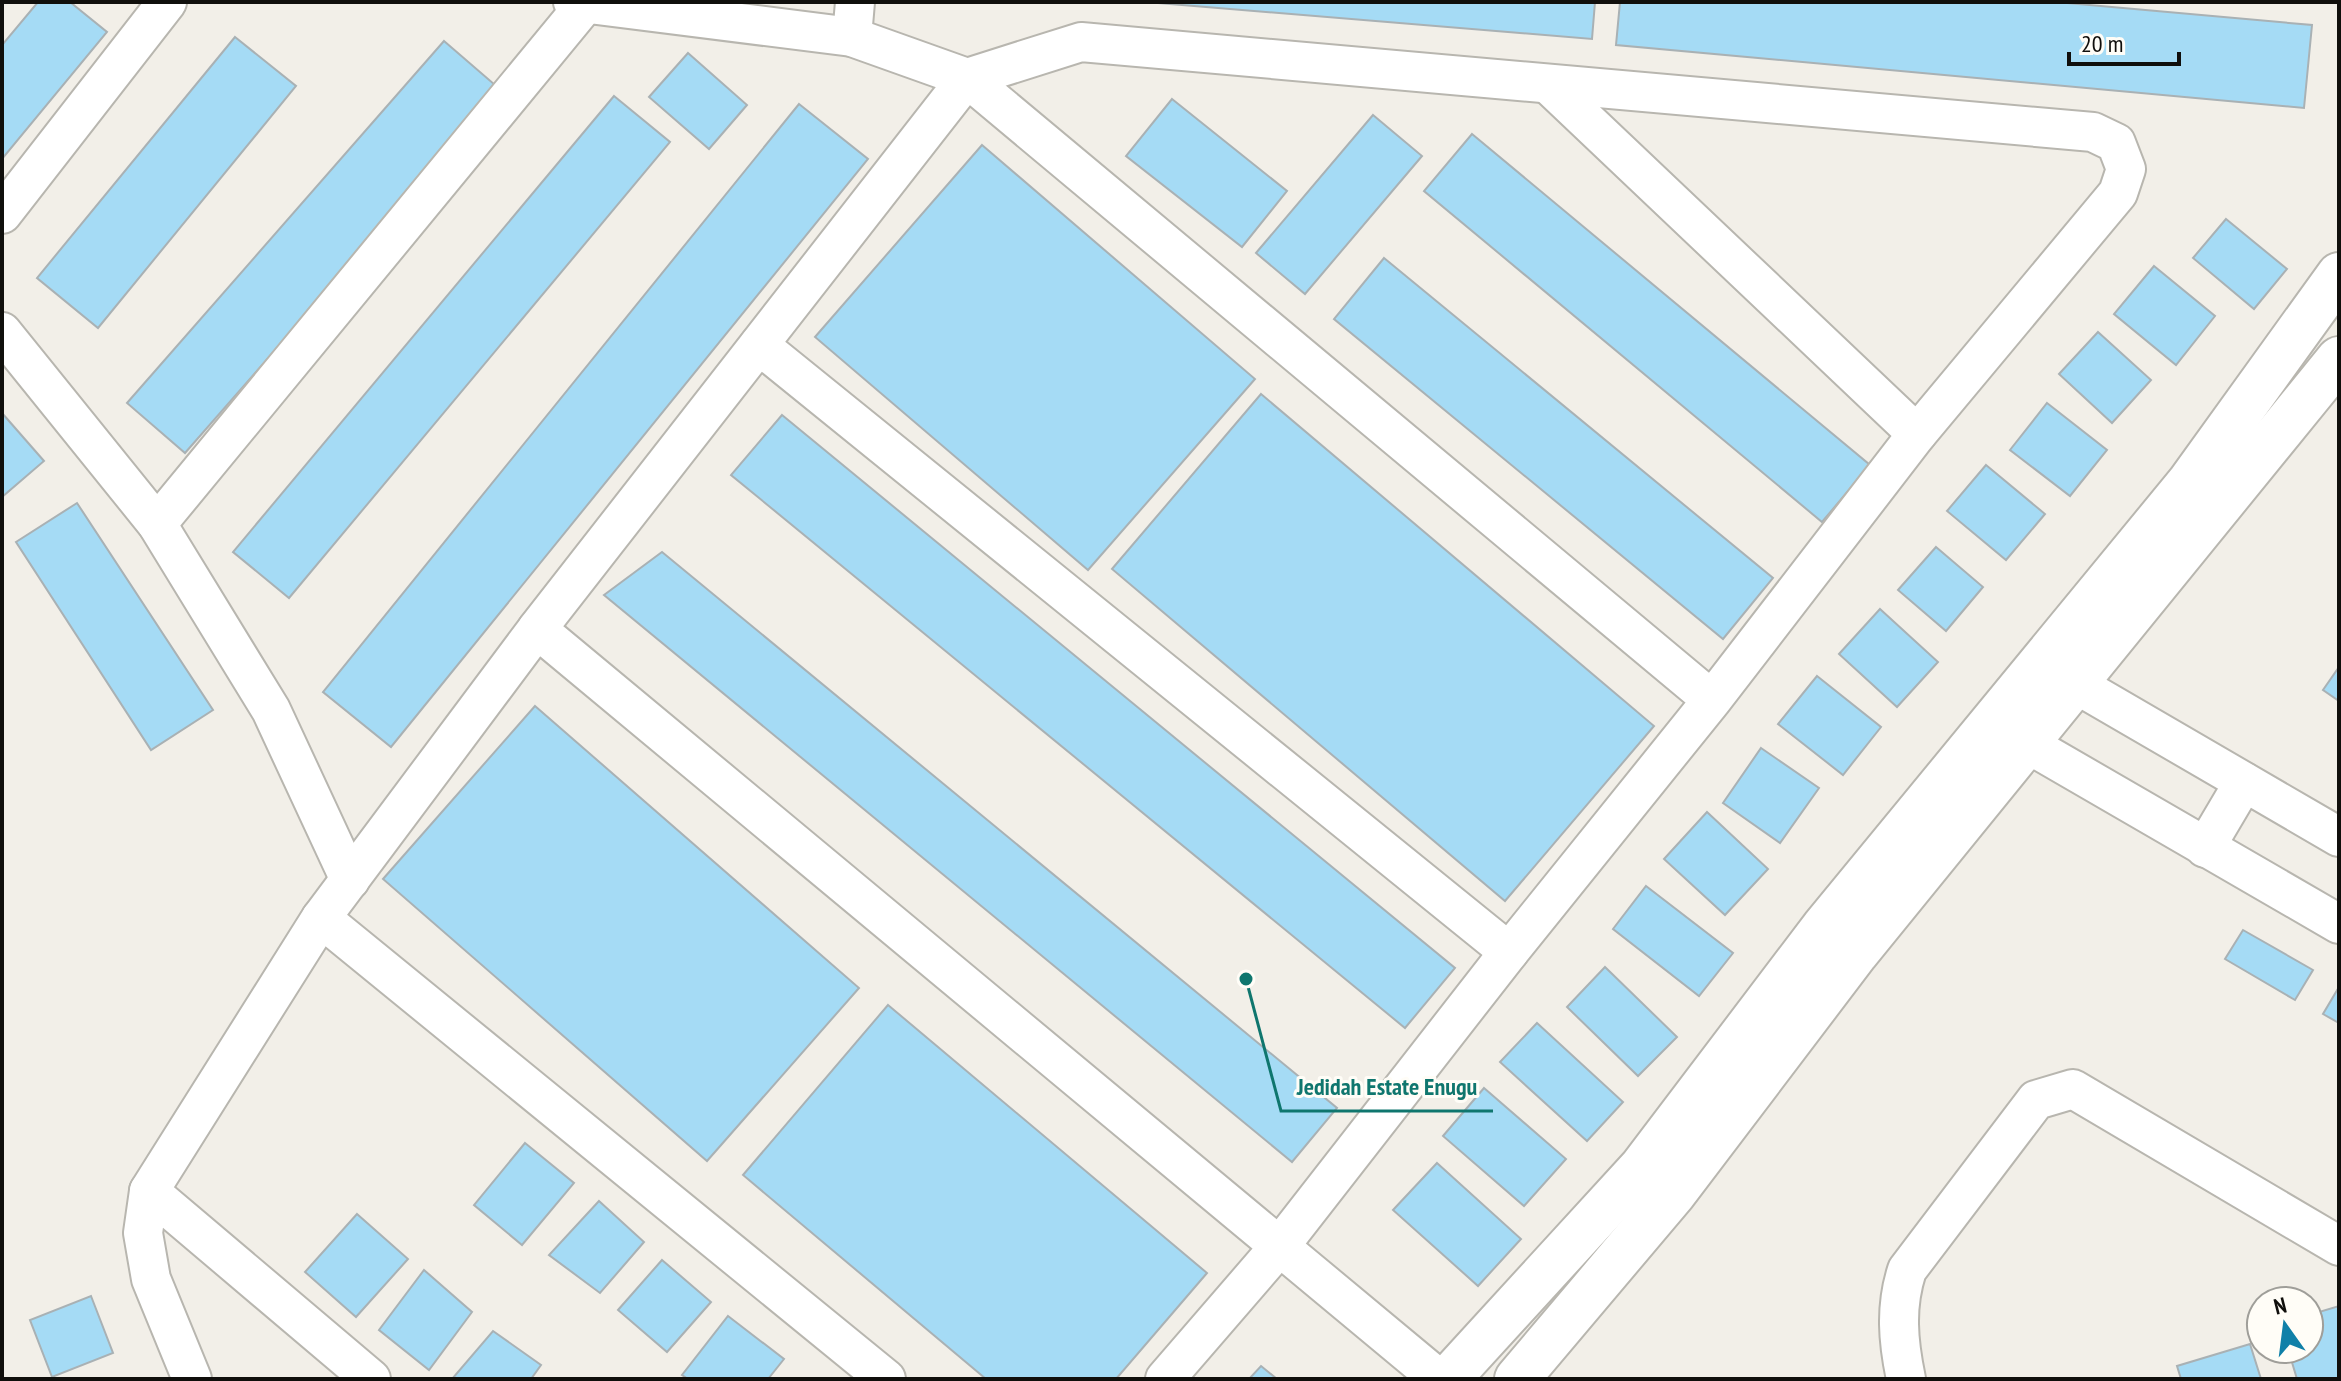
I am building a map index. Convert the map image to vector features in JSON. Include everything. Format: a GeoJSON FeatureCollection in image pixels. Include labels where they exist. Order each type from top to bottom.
{"type":"FeatureCollection","features":[{"type":"Feature","properties":{"kind":"street"},"geometry":{"type":"LineString","coordinates":[[2,214],[167,2]]}},
{"type":"Feature","properties":{"kind":"street"},"geometry":{"type":"LineString","coordinates":[[157,524],[582,3],[854,20],[967,78],[1712,700]]}},
{"type":"Feature","properties":{"kind":"street"},"geometry":{"type":"LineString","coordinates":[[192,1379],[151,1279],[143,1233],[149,1191],[321,918],[537,629],[967,78],[1081,42],[2093,132],[2116,143],[2126,169],[2118,193],[1917,434],[1712,700],[1509,952],[1279,1247],[1165,1379]]}},
{"type":"Feature","properties":{"kind":"street"},"geometry":{"type":"LineString","coordinates":[[1548,84],[1917,434]]}},
{"type":"Feature","properties":{"kind":"street"},"geometry":{"type":"LineString","coordinates":[[1517,1379],[1674,1193],[1856,953],[2028,746],[2058,674],[2189,483],[2339,275]]}},
{"type":"Feature","properties":{"kind":"street"},"geometry":{"type":"LineString","coordinates":[[2,332],[157,524],[271,710],[350,880]]}},
{"type":"Feature","properties":{"kind":"street"},"geometry":{"type":"LineString","coordinates":[[759,345],[1509,952]]}},
{"type":"Feature","properties":{"kind":"street"},"geometry":{"type":"LineString","coordinates":[[1448,1379],[1642,1167],[1824,927],[1992,722],[2058,674],[2339,359]]}},
{"type":"Feature","properties":{"kind":"street"},"geometry":{"type":"LineString","coordinates":[[537,629],[1439,1379]]}},
{"type":"Feature","properties":{"kind":"street"},"geometry":{"type":"LineString","coordinates":[[2058,674],[2339,837]]}},
{"type":"Feature","properties":{"kind":"street"},"geometry":{"type":"LineString","coordinates":[[1992,722],[2028,746],[2339,924]]}},
{"type":"Feature","properties":{"kind":"street"},"geometry":{"type":"LineString","coordinates":[[2205,848],[2244,782]]}},
{"type":"Feature","properties":{"kind":"street"},"geometry":{"type":"LineString","coordinates":[[321,918],[886,1379]]}},
{"type":"Feature","properties":{"kind":"street"},"geometry":{"type":"LineString","coordinates":[[1906,1379],[1899,1348],[1898,1298],[1907,1270],[2036,1100],[2073,1089],[2339,1246]]}},
{"type":"Feature","properties":{"kind":"street"},"geometry":{"type":"LineString","coordinates":[[149,1191],[371,1379]]}},
{"type":"Feature","properties":{"kind":"building"},"geometry":{"type":"Polygon","coordinates":[[[38,2],[70,2],[107,32],[2,159],[2,45],[38,2]]]}},
{"type":"Feature","properties":{"kind":"building"},"geometry":{"type":"Polygon","coordinates":[[[1146,2],[1595,2],[1592,39],[1146,2]]]}},
{"type":"Feature","properties":{"kind":"building"},"geometry":{"type":"Polygon","coordinates":[[[1620,2],[2056,2],[2312,25],[2304,108],[1616,45],[1620,2]]]}},
{"type":"Feature","properties":{"kind":"building"},"geometry":{"type":"Polygon","coordinates":[[[235,37],[296,86],[98,328],[37,278],[235,37]]]}},
{"type":"Feature","properties":{"kind":"building"},"geometry":{"type":"Polygon","coordinates":[[[444,41],[502,91],[185,453],[127,403],[444,41]]]}},
{"type":"Feature","properties":{"kind":"building"},"geometry":{"type":"Polygon","coordinates":[[[688,53],[747,105],[709,149],[649,97],[688,53]]]}},
{"type":"Feature","properties":{"kind":"building"},"geometry":{"type":"Polygon","coordinates":[[[614,96],[670,142],[289,598],[233,552],[614,96]]]}},
{"type":"Feature","properties":{"kind":"building"},"geometry":{"type":"Polygon","coordinates":[[[1172,99],[1287,191],[1242,247],[1126,156],[1172,99]]]}},
{"type":"Feature","properties":{"kind":"building"},"geometry":{"type":"Polygon","coordinates":[[[799,104],[868,159],[391,747],[323,692],[799,104]]]}},
{"type":"Feature","properties":{"kind":"building"},"geometry":{"type":"Polygon","coordinates":[[[1373,115],[1422,156],[1305,294],[1256,253],[1373,115]]]}},
{"type":"Feature","properties":{"kind":"building"},"geometry":{"type":"Polygon","coordinates":[[[1472,134],[1870,465],[1822,522],[1424,191],[1472,134]]]}},
{"type":"Feature","properties":{"kind":"building"},"geometry":{"type":"Polygon","coordinates":[[[982,145],[1255,379],[1088,570],[815,337],[982,145]]]}},
{"type":"Feature","properties":{"kind":"building"},"geometry":{"type":"Polygon","coordinates":[[[2226,219],[2287,269],[2254,309],[2193,258],[2226,219]]]}},
{"type":"Feature","properties":{"kind":"building"},"geometry":{"type":"Polygon","coordinates":[[[1384,258],[1773,578],[1723,639],[1334,319],[1384,258]]]}},
{"type":"Feature","properties":{"kind":"building"},"geometry":{"type":"Polygon","coordinates":[[[2154,266],[2215,316],[2176,365],[2114,314],[2154,266]]]}},
{"type":"Feature","properties":{"kind":"building"},"geometry":{"type":"Polygon","coordinates":[[[2098,332],[2151,380],[2112,423],[2059,374],[2098,332]]]}},
{"type":"Feature","properties":{"kind":"building"},"geometry":{"type":"Polygon","coordinates":[[[1261,394],[1654,726],[1505,901],[1112,569],[1261,394]]]}},
{"type":"Feature","properties":{"kind":"building"},"geometry":{"type":"Polygon","coordinates":[[[2047,403],[2107,450],[2070,496],[2010,450],[2047,403]]]}},
{"type":"Feature","properties":{"kind":"building"},"geometry":{"type":"Polygon","coordinates":[[[2,413],[44,461],[2,497],[2,413]]]}},
{"type":"Feature","properties":{"kind":"building"},"geometry":{"type":"Polygon","coordinates":[[[782,415],[1455,968],[1405,1028],[731,475],[782,415]]]}},
{"type":"Feature","properties":{"kind":"building"},"geometry":{"type":"Polygon","coordinates":[[[1986,465],[2045,514],[2006,560],[1947,511],[1986,465]]]}},
{"type":"Feature","properties":{"kind":"building"},"geometry":{"type":"Polygon","coordinates":[[[77,503],[213,710],[151,750],[16,542],[77,503]]]}},
{"type":"Feature","properties":{"kind":"building"},"geometry":{"type":"Polygon","coordinates":[[[1936,547],[1983,587],[1946,631],[1898,590],[1936,547]]]}},
{"type":"Feature","properties":{"kind":"building"},"geometry":{"type":"Polygon","coordinates":[[[662,552],[1337,1108],[1292,1162],[604,595],[662,552]]]}},
{"type":"Feature","properties":{"kind":"building"},"geometry":{"type":"Polygon","coordinates":[[[1880,609],[1938,662],[1897,707],[1839,654],[1880,609]]]}},
{"type":"Feature","properties":{"kind":"building"},"geometry":{"type":"Polygon","coordinates":[[[2339,667],[2339,701],[2323,690],[2339,667]]]}},
{"type":"Feature","properties":{"kind":"building"},"geometry":{"type":"Polygon","coordinates":[[[1817,676],[1881,727],[1843,775],[1778,724],[1817,676]]]}},
{"type":"Feature","properties":{"kind":"building"},"geometry":{"type":"Polygon","coordinates":[[[535,706],[859,988],[707,1161],[383,879],[535,706]]]}},
{"type":"Feature","properties":{"kind":"building"},"geometry":{"type":"Polygon","coordinates":[[[1761,748],[1819,788],[1780,843],[1723,803],[1761,748]]]}},
{"type":"Feature","properties":{"kind":"building"},"geometry":{"type":"Polygon","coordinates":[[[1707,812],[1768,869],[1725,915],[1664,859],[1707,812]]]}},
{"type":"Feature","properties":{"kind":"building"},"geometry":{"type":"Polygon","coordinates":[[[1646,886],[1733,953],[1699,996],[1613,929],[1646,886]]]}},
{"type":"Feature","properties":{"kind":"building"},"geometry":{"type":"Polygon","coordinates":[[[2243,930],[2313,970],[2295,1000],[2225,959],[2243,930]]]}},
{"type":"Feature","properties":{"kind":"building"},"geometry":{"type":"Polygon","coordinates":[[[1605,967],[1677,1037],[1638,1076],[1567,1007],[1605,967]]]}},
{"type":"Feature","properties":{"kind":"building"},"geometry":{"type":"Polygon","coordinates":[[[2339,987],[2339,1023],[2323,1014],[2339,987]]]}},
{"type":"Feature","properties":{"kind":"building"},"geometry":{"type":"Polygon","coordinates":[[[888,1005],[1207,1273],[1116,1379],[986,1379],[743,1175],[888,1005]]]}},
{"type":"Feature","properties":{"kind":"building"},"geometry":{"type":"Polygon","coordinates":[[[1537,1023],[1623,1102],[1587,1141],[1500,1062],[1537,1023]]]}},
{"type":"Feature","properties":{"kind":"building"},"geometry":{"type":"Polygon","coordinates":[[[1484,1088],[1566,1159],[1524,1206],[1443,1136],[1484,1088]]]}},
{"type":"Feature","properties":{"kind":"building"},"geometry":{"type":"Polygon","coordinates":[[[525,1143],[574,1183],[522,1245],[474,1205],[525,1143]]]}},
{"type":"Feature","properties":{"kind":"building"},"geometry":{"type":"Polygon","coordinates":[[[1437,1163],[1521,1239],[1478,1286],[1393,1210],[1437,1163]]]}},
{"type":"Feature","properties":{"kind":"building"},"geometry":{"type":"Polygon","coordinates":[[[599,1201],[644,1242],[600,1293],[549,1255],[599,1201]]]}},
{"type":"Feature","properties":{"kind":"building"},"geometry":{"type":"Polygon","coordinates":[[[357,1214],[408,1259],[356,1317],[305,1272],[357,1214]]]}},
{"type":"Feature","properties":{"kind":"building"},"geometry":{"type":"Polygon","coordinates":[[[662,1260],[711,1302],[667,1352],[618,1310],[662,1260]]]}},
{"type":"Feature","properties":{"kind":"building"},"geometry":{"type":"Polygon","coordinates":[[[424,1270],[472,1312],[429,1370],[379,1330],[424,1270]]]}},
{"type":"Feature","properties":{"kind":"building"},"geometry":{"type":"Polygon","coordinates":[[[91,1296],[113,1353],[52,1377],[30,1320],[91,1296]]]}},
{"type":"Feature","properties":{"kind":"building"},"geometry":{"type":"Polygon","coordinates":[[[2339,1306],[2339,1379],[2297,1379],[2293,1365],[2325,1365],[2325,1310],[2339,1306]]]}},
{"type":"Feature","properties":{"kind":"building"},"geometry":{"type":"Polygon","coordinates":[[[728,1316],[784,1359],[768,1379],[688,1379],[682,1375],[728,1316]]]}},
{"type":"Feature","properties":{"kind":"building"},"geometry":{"type":"Polygon","coordinates":[[[493,1331],[541,1365],[531,1379],[452,1379],[493,1331]]]}},
{"type":"Feature","properties":{"kind":"building"},"geometry":{"type":"Polygon","coordinates":[[[2245,1346],[2245,1365],[2257,1365],[2261,1379],[2181,1379],[2177,1366],[2245,1346]]]}},
{"type":"Feature","properties":{"kind":"building"},"geometry":{"type":"Polygon","coordinates":[[[1261,1366],[1277,1379],[1249,1379],[1261,1366]]]}},
{"type":"Feature","properties":{"kind":"place","name":"Jedidah Estate Enugu"},"geometry":{"type":"Point","coordinates":[1246,979]}}]}
